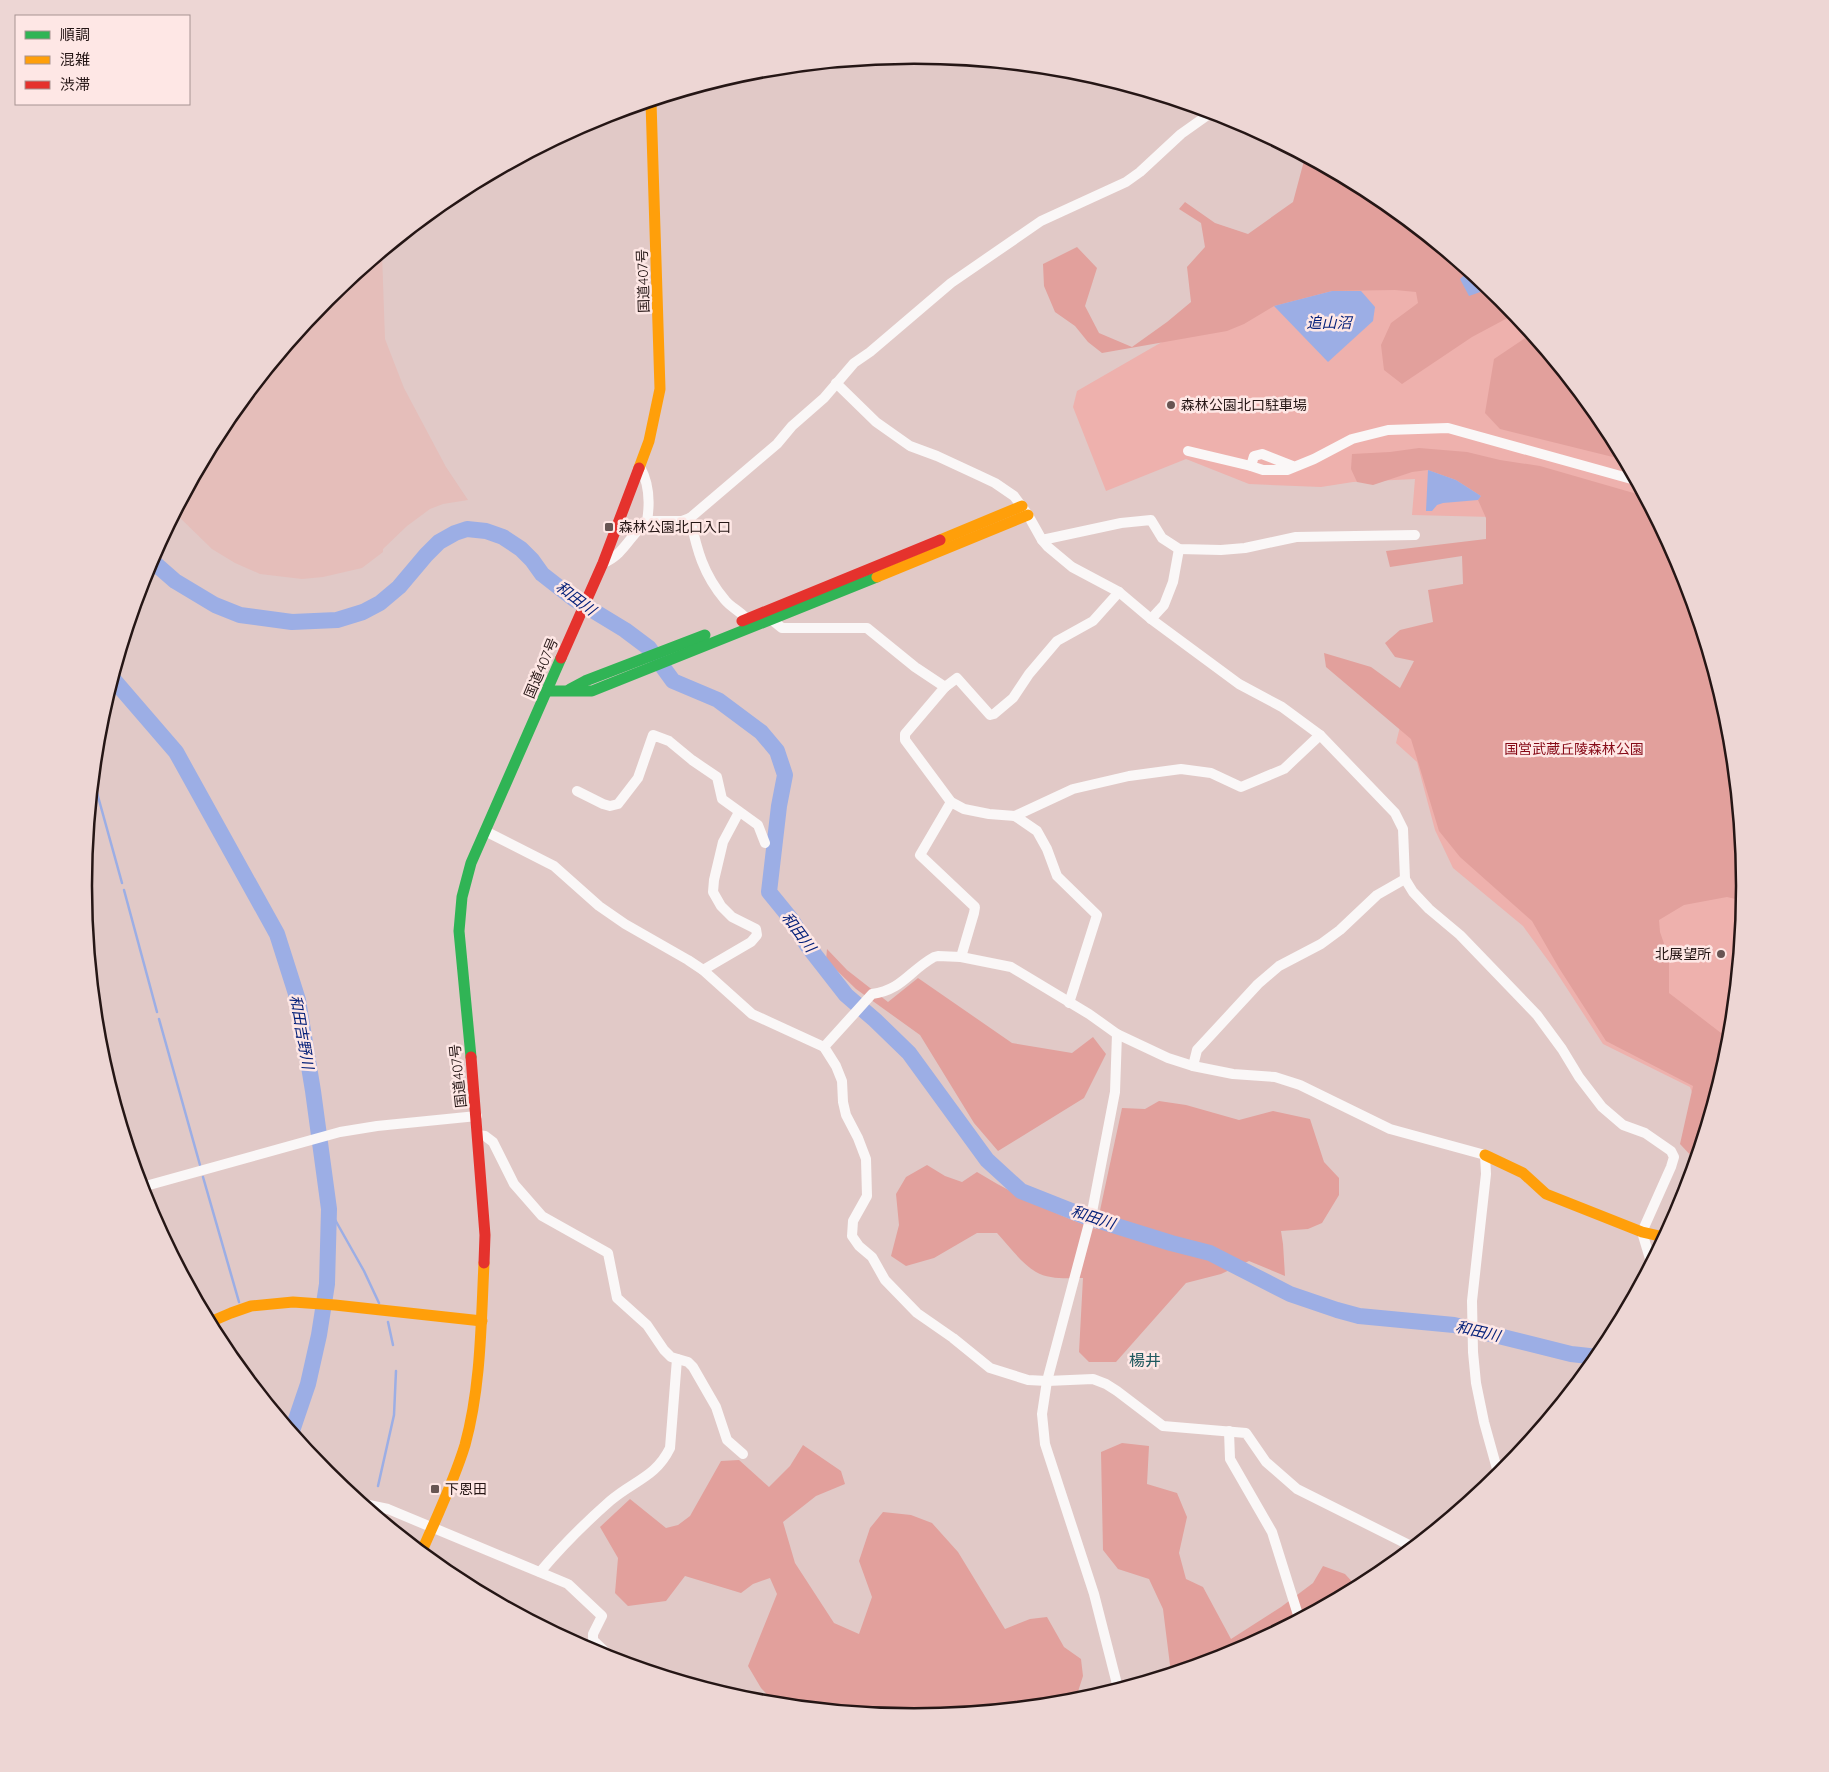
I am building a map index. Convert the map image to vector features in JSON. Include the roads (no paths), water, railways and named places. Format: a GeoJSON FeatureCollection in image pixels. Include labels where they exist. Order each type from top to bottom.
{"type":"FeatureCollection","features":[{"type":"Feature","properties":{"kind":"main road","name":"国道407号"},"geometry":{"type":"LineString","coordinates":[[424,1546],[455,1474],[465,1444],[474,1398],[482,1321],[485,1235],[477,1116],[459,931],[460,908],[466,879],[485,831],[603,563],[649,441],[660,389],[651,107]]}},
{"type":"Feature","properties":{"kind":"main road"},"geometry":{"type":"LineString","coordinates":[[749,623],[772,620],[1025,510]]}},
{"type":"Feature","properties":{"kind":"main road"},"geometry":{"type":"LineString","coordinates":[[548,691],[564,691],[585,681],[749,623],[1025,510]]}},
{"type":"Feature","properties":{"kind":"main road"},"geometry":{"type":"LineString","coordinates":[[1485,1155],[1522,1173],[1546,1194],[1642,1232],[1658,1236]]}},
{"type":"Feature","properties":{"kind":"main road"},"geometry":{"type":"LineString","coordinates":[[216,1319],[230,1312],[253,1305],[286,1302],[343,1306],[482,1321]]}},
{"type":"Feature","properties":{"kind":"street"},"geometry":{"type":"LineString","coordinates":[[647,521],[682,521],[690,518],[777,444],[792,426],[824,398],[854,363],[870,352],[951,283],[1041,221],[1126,182],[1155,159],[1181,134],[1205,117]]}},
{"type":"Feature","properties":{"kind":"street"},"geometry":{"type":"LineString","coordinates":[[836,384],[876,422],[910,446],[995,483],[1014,496],[1025,510],[1042,540],[1072,567],[1119,592],[1151,619],[1239,684],[1282,708],[1320,735],[1395,813],[1403,829],[1404,879],[1413,892],[1460,935],[1537,1015],[1602,1107],[1623,1126],[1645,1133],[1671,1151],[1674,1157],[1672,1167],[1642,1232],[1650,1255]]}},
{"type":"Feature","properties":{"kind":"street"},"geometry":{"type":"LineString","coordinates":[[1188,451],[1263,470],[1277,471],[1295,467],[1314,459],[1352,439],[1388,430],[1448,428],[1629,478]]}},
{"type":"Feature","properties":{"kind":"street"},"geometry":{"type":"LineString","coordinates":[[1251,466],[1254,456],[1262,454],[1295,467]]}},
{"type":"Feature","properties":{"kind":"street"},"geometry":{"type":"LineString","coordinates":[[603,563],[613,560],[638,529],[647,521],[649,512],[646,477],[640,467]]}},
{"type":"Feature","properties":{"kind":"street"},"geometry":{"type":"LineString","coordinates":[[690,518],[699,558],[709,577],[725,602],[749,623]]}},
{"type":"Feature","properties":{"kind":"street"},"geometry":{"type":"LineString","coordinates":[[1042,540],[1121,523],[1151,520],[1162,538],[1179,549],[1221,550],[1245,548],[1296,538],[1415,535]]}},
{"type":"Feature","properties":{"kind":"street"},"geometry":{"type":"LineString","coordinates":[[1151,619],[1164,605],[1173,582],[1179,549]]}},
{"type":"Feature","properties":{"kind":"street"},"geometry":{"type":"LineString","coordinates":[[1069,1003],[1097,915],[1057,876],[1047,849],[1037,831],[1015,816],[964,809],[951,802],[905,740],[905,734],[945,687],[956,678],[990,715],[994,714],[1012,698],[1028,674],[1057,641],[1093,621],[1119,592]]}},
{"type":"Feature","properties":{"kind":"street"},"geometry":{"type":"LineString","coordinates":[[772,620],[782,628],[867,628],[915,667],[945,687]]}},
{"type":"Feature","properties":{"kind":"street"},"geometry":{"type":"LineString","coordinates":[[577,791],[610,806],[618,804],[638,778],[653,735],[669,741],[717,777],[722,799],[758,825],[765,844]]}},
{"type":"Feature","properties":{"kind":"street"},"geometry":{"type":"LineString","coordinates":[[1015,816],[1073,788],[1129,776],[1181,769],[1211,772],[1241,787],[1284,769],[1320,735]]}},
{"type":"Feature","properties":{"kind":"street"},"geometry":{"type":"LineString","coordinates":[[951,802],[920,854],[974,907],[974,913],[961,957]]}},
{"type":"Feature","properties":{"kind":"street"},"geometry":{"type":"LineString","coordinates":[[702,970],[751,942],[757,935],[756,930],[732,917],[713,892],[723,842],[739,812]]}},
{"type":"Feature","properties":{"kind":"street"},"geometry":{"type":"LineString","coordinates":[[485,831],[554,866],[599,906],[625,924],[702,970],[752,1014],[824,1047],[836,1066],[842,1081],[846,1115],[858,1138],[866,1160],[867,1196],[853,1221],[852,1236],[859,1246],[872,1257],[885,1280],[917,1313],[953,1338],[990,1368],[1028,1380],[1093,1379],[1117,1391],[1162,1426],[1246,1433],[1266,1462],[1297,1489],[1407,1544]]}},
{"type":"Feature","properties":{"kind":"street"},"geometry":{"type":"LineString","coordinates":[[1193,1066],[1197,1050],[1258,984],[1279,966],[1321,944],[1340,930],[1377,895],[1404,879]]}},
{"type":"Feature","properties":{"kind":"street"},"geometry":{"type":"LineString","coordinates":[[824,1047],[872,994],[886,992],[895,988],[934,957],[961,957],[1011,967],[1089,1014],[1117,1034],[1146,1049],[1193,1066],[1233,1074],[1275,1077],[1300,1085],[1390,1128],[1485,1155],[1486,1174],[1472,1301],[1473,1352],[1476,1383],[1496,1467]]}},
{"type":"Feature","properties":{"kind":"street"},"geometry":{"type":"LineString","coordinates":[[1117,1034],[1115,1092],[1092,1212],[1047,1381],[1042,1414],[1045,1444],[1094,1594],[1117,1682]]}},
{"type":"Feature","properties":{"kind":"street"},"geometry":{"type":"LineString","coordinates":[[149,1185],[338,1133],[377,1126],[477,1116]]}},
{"type":"Feature","properties":{"kind":"street"},"geometry":{"type":"LineString","coordinates":[[478,1135],[485,1136],[493,1142],[514,1184],[542,1216],[608,1253],[617,1298],[647,1325],[671,1357],[688,1362],[693,1367],[716,1407],[727,1440],[743,1454]]}},
{"type":"Feature","properties":{"kind":"street"},"geometry":{"type":"LineString","coordinates":[[540,1572],[574,1534],[611,1500],[649,1475],[664,1460],[670,1448],[677,1359]]}},
{"type":"Feature","properties":{"kind":"street"},"geometry":{"type":"LineString","coordinates":[[1229,1431],[1230,1460],[1272,1532],[1297,1613]]}},
{"type":"Feature","properties":{"kind":"street"},"geometry":{"type":"LineString","coordinates":[[375,1506],[388,1509],[568,1584],[602,1616],[593,1634],[593,1640],[599,1645]]}},
{"type":"Feature","properties":{"kind":"water"},"geometry":{"type":"Polygon","coordinates":[[[1464,275],[1482,291],[1469,296],[1460,279],[1464,275]]]}},
{"type":"Feature","properties":{"kind":"water","name":"追山沼"},"geometry":{"type":"Polygon","coordinates":[[[1332,291],[1361,291],[1375,307],[1373,321],[1328,362],[1274,306],[1332,291]]]}},
{"type":"Feature","properties":{"kind":"water"},"geometry":{"type":"Polygon","coordinates":[[[1428,470],[1456,480],[1481,496],[1478,500],[1443,503],[1437,505],[1432,511],[1426,511],[1428,470]]]}},
{"type":"Feature","properties":{"kind":"waterway","name":"和田川"},"geometry":{"type":"LineString","coordinates":[[157,566],[175,581],[215,605],[240,615],[292,622],[337,620],[363,612],[380,603],[399,587],[439,542],[455,533],[467,529],[486,531],[503,537],[521,549],[542,574],[574,599],[625,630],[649,648],[673,681],[718,700],[761,732],[777,751],[785,775],[779,806],[769,892],[846,995],[909,1053],[987,1160],[1021,1191],[1084,1216],[1210,1253],[1290,1294],[1337,1310],[1359,1316],[1454,1325],[1571,1354],[1589,1356]]}},
{"type":"Feature","properties":{"kind":"waterway","name":"和田吉野川"},"geometry":{"type":"LineString","coordinates":[[117,684],[176,752],[277,934],[298,1000],[329,1209],[327,1284],[319,1335],[308,1384],[294,1425]]}},
{"type":"Feature","properties":{"kind":"waterway"},"geometry":{"type":"LineString","coordinates":[[98,795],[122,883]]}},
{"type":"Feature","properties":{"kind":"waterway"},"geometry":{"type":"LineString","coordinates":[[124,890],[157,1012]]}},
{"type":"Feature","properties":{"kind":"waterway"},"geometry":{"type":"LineString","coordinates":[[159,1019],[200,1165]]}},
{"type":"Feature","properties":{"kind":"waterway"},"geometry":{"type":"LineString","coordinates":[[203,1177],[239,1302]]}},
{"type":"Feature","properties":{"kind":"waterway"},"geometry":{"type":"LineString","coordinates":[[329,1209],[364,1271],[379,1303]]}},
{"type":"Feature","properties":{"kind":"waterway"},"geometry":{"type":"LineString","coordinates":[[388,1322],[393,1345]]}},
{"type":"Feature","properties":{"kind":"waterway"},"geometry":{"type":"LineString","coordinates":[[378,1486],[394,1415],[396,1371]]}},
{"type":"Feature","properties":{"kind":"place","name":"森林公園北口駐車場"},"geometry":{"type":"Point","coordinates":[1171,405]}},
{"type":"Feature","properties":{"kind":"place","name":"森林公園北口入口"},"geometry":{"type":"Point","coordinates":[609,527]}},
{"type":"Feature","properties":{"kind":"place","name":"北展望所"},"geometry":{"type":"Point","coordinates":[1721,954]}},
{"type":"Feature","properties":{"kind":"place","name":"下恩田"},"geometry":{"type":"Point","coordinates":[435,1489]}},
{"type":"Feature","properties":{"kind":"district","name":"楊井"},"geometry":{"type":"Point","coordinates":[1145,1360]}},
{"type":"Feature","properties":{"kind":"park label","name":"国営武蔵丘陵森林公園"},"geometry":{"type":"Point","coordinates":[1574,749]}}]}
